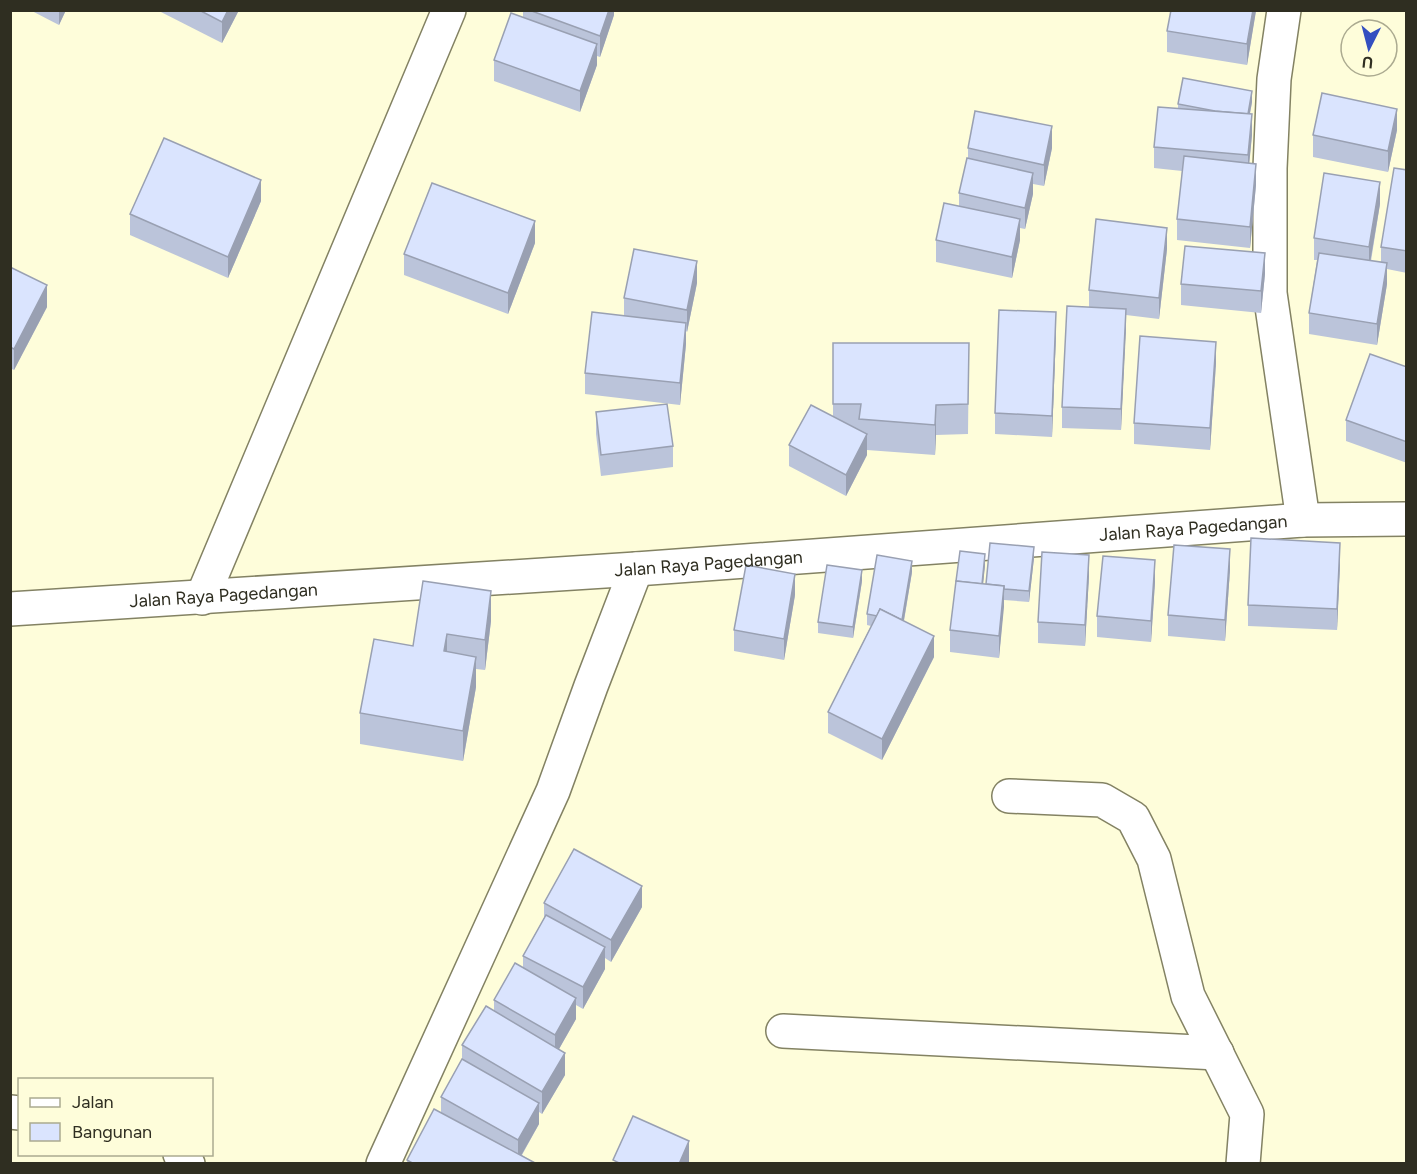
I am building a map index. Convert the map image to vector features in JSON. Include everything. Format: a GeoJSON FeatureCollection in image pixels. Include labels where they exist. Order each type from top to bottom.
{"type":"FeatureCollection","features":[{"type":"Feature","properties":{"kind":"street"},"geometry":{"type":"LineString","coordinates":[[202,598],[449,10]]}},
{"type":"Feature","properties":{"kind":"street"},"geometry":{"type":"LineString","coordinates":[[1284,10],[1274,79],[1270,168],[1270,293],[1303,520]]}},
{"type":"Feature","properties":{"kind":"street","name":"Jalan Raya Pagedangan"},"geometry":{"type":"LineString","coordinates":[[10,609],[636,569],[1303,520],[1400,523]]}},
{"type":"Feature","properties":{"kind":"street"},"geometry":{"type":"LineString","coordinates":[[383,1164],[554,791],[636,569]]}},
{"type":"Feature","properties":{"kind":"street"},"geometry":{"type":"LineString","coordinates":[[1009,796],[1102,800],[1133,818],[1154,859],[1188,996],[1246,1114],[1243,1164]]}},
{"type":"Feature","properties":{"kind":"street"},"geometry":{"type":"LineString","coordinates":[[783,1031],[1217,1053]]}},
{"type":"Feature","properties":{"kind":"building"},"geometry":{"type":"Polygon","coordinates":[[[199,10],[228,10],[222,22],[199,10]]]}},
{"type":"Feature","properties":{"kind":"building"},"geometry":{"type":"Polygon","coordinates":[[[529,10],[609,10],[600,36],[529,10]]]}},
{"type":"Feature","properties":{"kind":"building"},"geometry":{"type":"Polygon","coordinates":[[[1171,10],[1253,10],[1247,44],[1167,31],[1171,10]]]}},
{"type":"Feature","properties":{"kind":"building"},"geometry":{"type":"Polygon","coordinates":[[[511,13],[597,44],[580,91],[494,60],[511,13]]]}},
{"type":"Feature","properties":{"kind":"building"},"geometry":{"type":"Polygon","coordinates":[[[1183,78],[1252,91],[1248,114],[1178,104],[1183,78]]]}},
{"type":"Feature","properties":{"kind":"building"},"geometry":{"type":"Polygon","coordinates":[[[1322,93],[1397,109],[1388,151],[1313,135],[1322,93]]]}},
{"type":"Feature","properties":{"kind":"building"},"geometry":{"type":"Polygon","coordinates":[[[1158,107],[1252,114],[1248,155],[1154,147],[1158,107]]]}},
{"type":"Feature","properties":{"kind":"building"},"geometry":{"type":"Polygon","coordinates":[[[975,111],[1052,126],[1044,165],[968,148],[975,111]]]}},
{"type":"Feature","properties":{"kind":"building"},"geometry":{"type":"Polygon","coordinates":[[[164,138],[261,180],[228,257],[130,214],[164,138]]]}},
{"type":"Feature","properties":{"kind":"building"},"geometry":{"type":"Polygon","coordinates":[[[1184,156],[1256,164],[1250,227],[1177,219],[1184,156]]]}},
{"type":"Feature","properties":{"kind":"building"},"geometry":{"type":"Polygon","coordinates":[[[967,158],[1033,173],[1025,208],[959,193],[967,158]]]}},
{"type":"Feature","properties":{"kind":"building"},"geometry":{"type":"Polygon","coordinates":[[[1394,168],[1407,170],[1407,251],[1381,247],[1394,168]]]}},
{"type":"Feature","properties":{"kind":"building"},"geometry":{"type":"Polygon","coordinates":[[[1324,173],[1380,182],[1369,247],[1314,238],[1324,173]]]}},
{"type":"Feature","properties":{"kind":"building"},"geometry":{"type":"Polygon","coordinates":[[[432,183],[535,221],[508,293],[404,254],[432,183]]]}},
{"type":"Feature","properties":{"kind":"building"},"geometry":{"type":"Polygon","coordinates":[[[944,203],[1020,219],[1012,257],[936,240],[944,203]]]}},
{"type":"Feature","properties":{"kind":"building"},"geometry":{"type":"Polygon","coordinates":[[[1096,219],[1167,228],[1159,298],[1089,290],[1096,219]]]}},
{"type":"Feature","properties":{"kind":"building"},"geometry":{"type":"Polygon","coordinates":[[[1185,246],[1265,253],[1261,291],[1181,284],[1185,246]]]}},
{"type":"Feature","properties":{"kind":"building"},"geometry":{"type":"Polygon","coordinates":[[[634,249],[697,261],[687,310],[624,298],[634,249]]]}},
{"type":"Feature","properties":{"kind":"building"},"geometry":{"type":"Polygon","coordinates":[[[1319,253],[1387,263],[1377,324],[1309,313],[1319,253]]]}},
{"type":"Feature","properties":{"kind":"building"},"geometry":{"type":"Polygon","coordinates":[[[10,267],[47,285],[14,349],[10,347],[10,267]]]}},
{"type":"Feature","properties":{"kind":"building"},"geometry":{"type":"Polygon","coordinates":[[[1067,306],[1126,309],[1121,409],[1062,407],[1067,306]]]}},
{"type":"Feature","properties":{"kind":"building"},"geometry":{"type":"Polygon","coordinates":[[[999,310],[1056,312],[1052,416],[995,413],[999,310]]]}},
{"type":"Feature","properties":{"kind":"building"},"geometry":{"type":"Polygon","coordinates":[[[592,312],[686,323],[680,383],[585,373],[592,312]]]}},
{"type":"Feature","properties":{"kind":"building"},"geometry":{"type":"Polygon","coordinates":[[[1140,336],[1216,342],[1210,428],[1134,423],[1140,336]]]}},
{"type":"Feature","properties":{"kind":"building"},"geometry":{"type":"Polygon","coordinates":[[[833,343],[969,343],[968,404],[936,405],[935,425],[859,419],[861,404],[833,404],[833,343]]]}},
{"type":"Feature","properties":{"kind":"building"},"geometry":{"type":"Polygon","coordinates":[[[1370,354],[1407,367],[1407,442],[1346,420],[1370,354]]]}},
{"type":"Feature","properties":{"kind":"building"},"geometry":{"type":"Polygon","coordinates":[[[667,404],[673,446],[601,455],[596,412],[667,404]]]}},
{"type":"Feature","properties":{"kind":"building"},"geometry":{"type":"Polygon","coordinates":[[[811,405],[867,434],[846,475],[789,445],[811,405]]]}},
{"type":"Feature","properties":{"kind":"building"},"geometry":{"type":"Polygon","coordinates":[[[1251,538],[1340,543],[1337,609],[1248,605],[1251,538]]]}},
{"type":"Feature","properties":{"kind":"building"},"geometry":{"type":"Polygon","coordinates":[[[990,543],[1034,547],[1029,591],[1004,589],[1004,586],[986,584],[990,543]]]}},
{"type":"Feature","properties":{"kind":"building"},"geometry":{"type":"Polygon","coordinates":[[[1174,545],[1230,549],[1225,620],[1168,615],[1174,545]]]}},
{"type":"Feature","properties":{"kind":"building"},"geometry":{"type":"Polygon","coordinates":[[[960,551],[985,554],[982,584],[956,581],[960,551]]]}},
{"type":"Feature","properties":{"kind":"building"},"geometry":{"type":"Polygon","coordinates":[[[1042,552],[1089,555],[1085,625],[1038,622],[1042,552]]]}},
{"type":"Feature","properties":{"kind":"building"},"geometry":{"type":"Polygon","coordinates":[[[877,555],[912,561],[902,620],[880,609],[877,616],[867,614],[877,555]]]}},
{"type":"Feature","properties":{"kind":"building"},"geometry":{"type":"Polygon","coordinates":[[[1103,556],[1155,560],[1151,621],[1097,616],[1103,556]]]}},
{"type":"Feature","properties":{"kind":"building"},"geometry":{"type":"Polygon","coordinates":[[[746,565],[795,574],[784,639],[734,630],[746,565]]]}},
{"type":"Feature","properties":{"kind":"building"},"geometry":{"type":"Polygon","coordinates":[[[827,565],[862,570],[853,627],[818,622],[827,565]]]}},
{"type":"Feature","properties":{"kind":"building"},"geometry":{"type":"Polygon","coordinates":[[[423,581],[491,591],[485,640],[447,634],[444,651],[476,657],[463,731],[360,713],[374,639],[413,646],[423,581]]]}},
{"type":"Feature","properties":{"kind":"building"},"geometry":{"type":"Polygon","coordinates":[[[956,581],[1004,586],[999,636],[950,630],[956,581]]]}},
{"type":"Feature","properties":{"kind":"building"},"geometry":{"type":"Polygon","coordinates":[[[880,609],[934,636],[882,739],[828,712],[880,609]]]}},
{"type":"Feature","properties":{"kind":"building"},"geometry":{"type":"Polygon","coordinates":[[[574,849],[642,886],[611,940],[544,903],[574,849]]]}},
{"type":"Feature","properties":{"kind":"building"},"geometry":{"type":"Polygon","coordinates":[[[546,915],[605,947],[583,987],[523,956],[546,915]]]}},
{"type":"Feature","properties":{"kind":"building"},"geometry":{"type":"Polygon","coordinates":[[[515,963],[576,998],[555,1035],[494,1000],[515,963]]]}},
{"type":"Feature","properties":{"kind":"building"},"geometry":{"type":"Polygon","coordinates":[[[486,1006],[565,1053],[542,1092],[462,1045],[486,1006]]]}},
{"type":"Feature","properties":{"kind":"building"},"geometry":{"type":"Polygon","coordinates":[[[462,1059],[539,1103],[518,1140],[441,1097],[462,1059]]]}},
{"type":"Feature","properties":{"kind":"building"},"geometry":{"type":"Polygon","coordinates":[[[434,1109],[537,1164],[414,1164],[407,1160],[434,1109]]]}},
{"type":"Feature","properties":{"kind":"building"},"geometry":{"type":"Polygon","coordinates":[[[633,1116],[689,1141],[679,1164],[621,1164],[613,1160],[633,1116]]]}}]}
